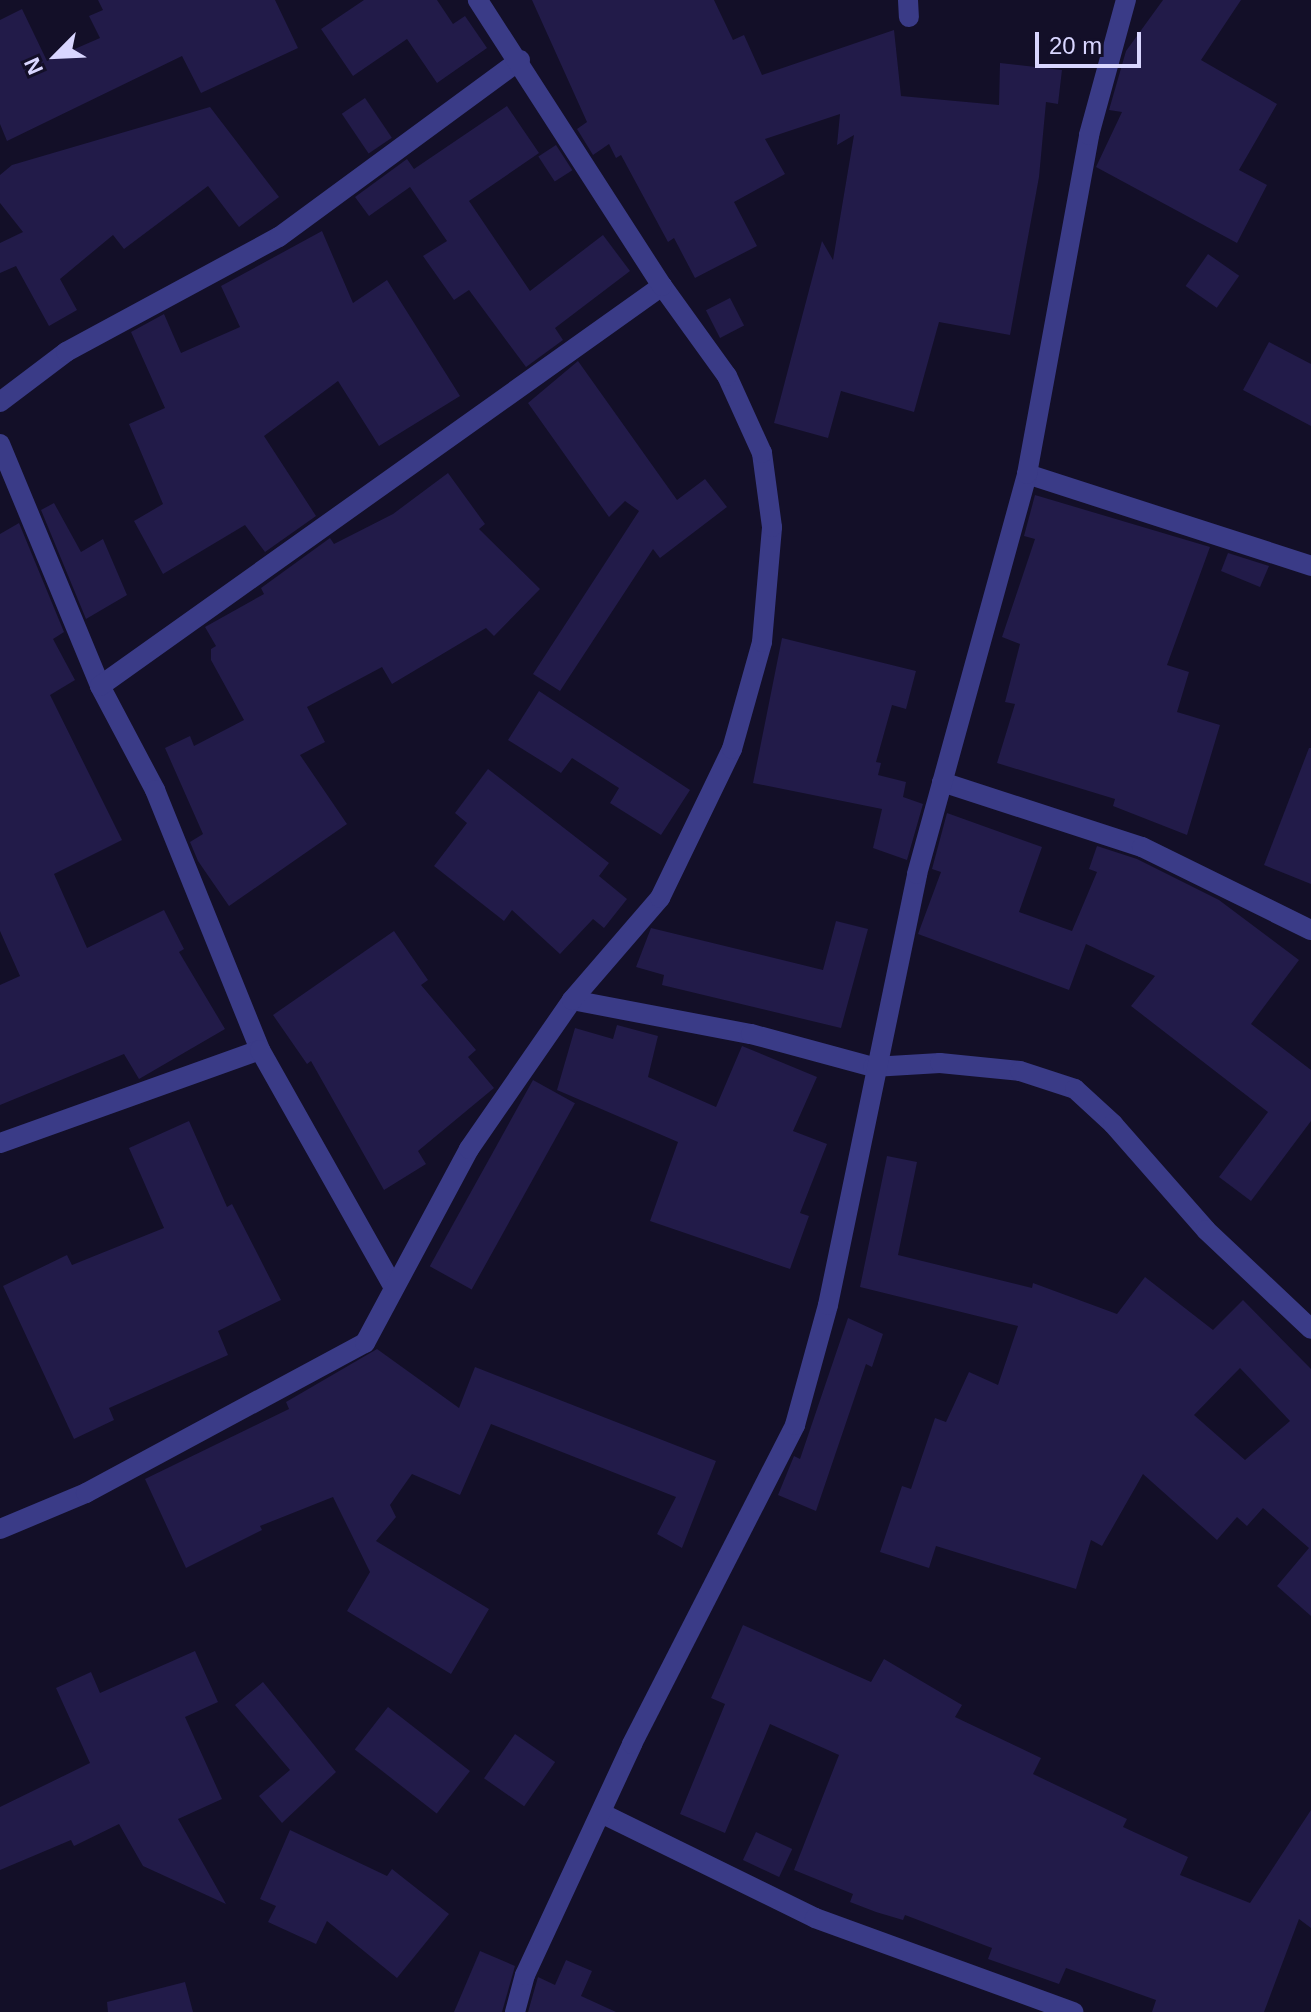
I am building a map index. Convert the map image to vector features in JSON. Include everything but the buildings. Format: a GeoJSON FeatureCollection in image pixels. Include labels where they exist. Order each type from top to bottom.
{"type":"FeatureCollection","features":[{"type":"Feature","properties":{"kind":"street"},"geometry":{"type":"LineString","coordinates":[[0,1529],[86,1493],[365,1343],[469,1149],[572,1000],[660,898],[732,749],[762,642],[772,527],[762,453],[727,376],[662,286],[520,60],[478,0]]}},
{"type":"Feature","properties":{"kind":"street"},"geometry":{"type":"LineString","coordinates":[[515,2012],[525,1975],[601,1813],[795,1425],[828,1305],[873,1067],[942,782],[1027,474],[1089,135],[1126,0]]}},
{"type":"Feature","properties":{"kind":"street"},"geometry":{"type":"LineString","coordinates":[[0,402],[66,352],[279,237],[520,60]]}},
{"type":"Feature","properties":{"kind":"street"},"geometry":{"type":"LineString","coordinates":[[100,686],[662,286]]}},
{"type":"Feature","properties":{"kind":"street"},"geometry":{"type":"LineString","coordinates":[[0,444],[100,686],[155,790],[260,1050],[394,1288]]}},
{"type":"Feature","properties":{"kind":"street"},"geometry":{"type":"LineString","coordinates":[[1027,474],[1311,566]]}},
{"type":"Feature","properties":{"kind":"street"},"geometry":{"type":"LineString","coordinates":[[942,782],[1142,847],[1311,930]]}},
{"type":"Feature","properties":{"kind":"street"},"geometry":{"type":"LineString","coordinates":[[572,1000],[751,1034],[873,1067],[940,1063],[1020,1071],[1075,1089],[1113,1124],[1206,1230],[1311,1329]]}},
{"type":"Feature","properties":{"kind":"street"},"geometry":{"type":"LineString","coordinates":[[0,1143],[260,1050]]}},
{"type":"Feature","properties":{"kind":"street"},"geometry":{"type":"LineString","coordinates":[[601,1813],[815,1918],[1073,2012]]}}]}
